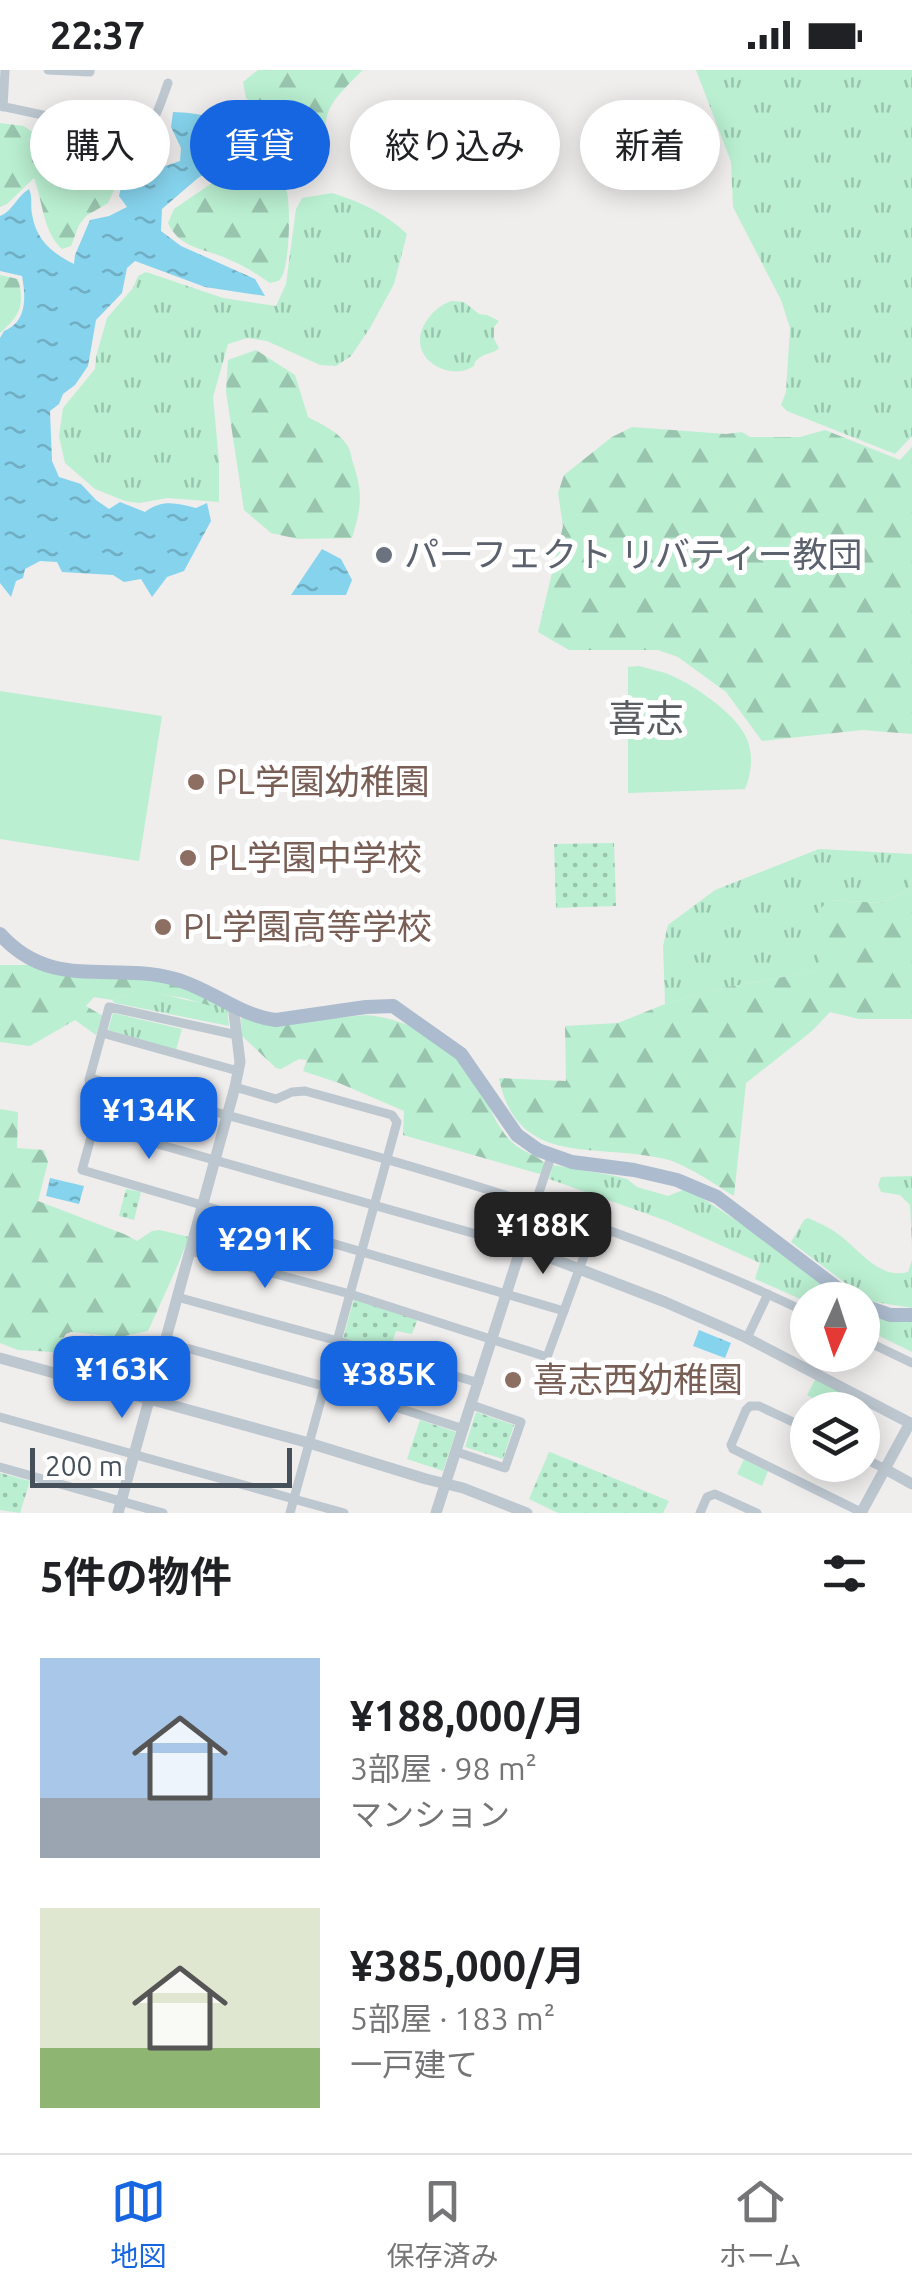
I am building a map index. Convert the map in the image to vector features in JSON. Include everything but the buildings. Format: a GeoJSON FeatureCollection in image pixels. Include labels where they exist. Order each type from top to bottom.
{"type":"FeatureCollection","features":[{"type":"Feature","properties":{"kind":"main road"},"geometry":{"type":"LineString","coordinates":[[0,934],[24,956],[56,969],[164,976],[210,992],[248,1013],[276,1020],[393,1006],[455,1048],[517,1134],[538,1150],[572,1162],[653,1174],[706,1192],[740,1212],[830,1282]]}},
{"type":"Feature","properties":{"kind":"main road"},"geometry":{"type":"LineString","coordinates":[[880,1311],[912,1315]]}},
{"type":"Feature","properties":{"kind":"street"},"geometry":{"type":"LineString","coordinates":[[6,70],[2,106],[137,136],[149,128],[168,83]]}},
{"type":"Feature","properties":{"kind":"street"},"geometry":{"type":"LineString","coordinates":[[48,70],[90,70]]}},
{"type":"Feature","properties":{"kind":"street"},"geometry":{"type":"LineString","coordinates":[[120,1507],[238,1071],[233,1005]]}},
{"type":"Feature","properties":{"kind":"street"},"geometry":{"type":"LineString","coordinates":[[237,1036],[109,1007],[90,1078],[94,1126],[82,1170],[564,1312]]}},
{"type":"Feature","properties":{"kind":"street"},"geometry":{"type":"LineString","coordinates":[[102,1033],[238,1071]]}},
{"type":"Feature","properties":{"kind":"street"},"geometry":{"type":"LineString","coordinates":[[90,1078],[536,1204],[673,1254],[790,1304]]}},
{"type":"Feature","properties":{"kind":"street"},"geometry":{"type":"LineString","coordinates":[[234,1087],[276,1099],[305,1091],[396,1118],[388,1160],[290,1513]]}},
{"type":"Feature","properties":{"kind":"street"},"geometry":{"type":"LineString","coordinates":[[94,1126],[522,1247],[748,1338],[911,1421],[862,1513],[800,1482]]}},
{"type":"Feature","properties":{"kind":"street"},"geometry":{"type":"LineString","coordinates":[[436,1513],[550,1157]]}},
{"type":"Feature","properties":{"kind":"street"},"geometry":{"type":"LineString","coordinates":[[190,1250],[350,1294],[547,1356],[595,1226]]}},
{"type":"Feature","properties":{"kind":"street"},"geometry":{"type":"LineString","coordinates":[[748,1338],[768,1294]]}},
{"type":"Feature","properties":{"kind":"street"},"geometry":{"type":"LineString","coordinates":[[177,1297],[478,1384]]}},
{"type":"Feature","properties":{"kind":"street"},"geometry":{"type":"LineString","coordinates":[[78,1379],[88,1340],[163,1349],[325,1387],[464,1429]]}},
{"type":"Feature","properties":{"kind":"street"},"geometry":{"type":"LineString","coordinates":[[880,1348],[912,1363]]}},
{"type":"Feature","properties":{"kind":"street"},"geometry":{"type":"LineString","coordinates":[[0,1358],[463,1488],[527,1513]]}},
{"type":"Feature","properties":{"kind":"street"},"geometry":{"type":"LineString","coordinates":[[457,1452],[505,1468],[521,1422],[472,1405]]}},
{"type":"Feature","properties":{"kind":"street"},"geometry":{"type":"LineString","coordinates":[[790,1421],[759,1406],[750,1406],[731,1445],[790,1477]]}},
{"type":"Feature","properties":{"kind":"street"},"geometry":{"type":"LineString","coordinates":[[0,1418],[344,1513]]}},
{"type":"Feature","properties":{"kind":"street"},"geometry":{"type":"LineString","coordinates":[[880,1466],[912,1484]]}},
{"type":"Feature","properties":{"kind":"street"},"geometry":{"type":"LineString","coordinates":[[0,1468],[120,1507],[163,1513]]}},
{"type":"Feature","properties":{"kind":"street"},"geometry":{"type":"LineString","coordinates":[[700,1513],[708,1497],[715,1494],[757,1513]]}},
{"type":"Feature","properties":{"kind":"green space"},"geometry":{"type":"Polygon","coordinates":[[[258,70],[363,70],[330,110],[330,100],[248,100],[243,82],[258,70]]]}},
{"type":"Feature","properties":{"kind":"green space"},"geometry":{"type":"Polygon","coordinates":[[[696,70],[912,70],[912,436],[895,454],[787,411],[781,405],[786,392],[790,328],[781,300],[733,207],[731,162],[720,133],[720,100],[707,100],[696,70]]]}},
{"type":"Feature","properties":{"kind":"green space"},"geometry":{"type":"Polygon","coordinates":[[[0,123],[24,126],[30,130],[30,182],[0,207],[0,123]]]}},
{"type":"Feature","properties":{"kind":"green space"},"geometry":{"type":"Polygon","coordinates":[[[37,190],[114,190],[108,203],[79,225],[71,246],[62,249],[47,225],[37,190]]]}},
{"type":"Feature","properties":{"kind":"green space"},"geometry":{"type":"Polygon","coordinates":[[[202,190],[286,190],[289,230],[281,278],[270,283],[234,261],[186,243],[168,223],[174,209],[202,190]]]}},
{"type":"Feature","properties":{"kind":"green space"},"geometry":{"type":"Polygon","coordinates":[[[332,193],[372,209],[407,234],[394,284],[351,356],[336,366],[320,365],[267,341],[247,338],[228,344],[213,397],[219,502],[168,498],[125,501],[95,489],[65,463],[59,436],[63,408],[95,369],[107,318],[133,288],[138,276],[146,272],[223,298],[276,306],[286,284],[296,209],[302,198],[332,193]]]}},
{"type":"Feature","properties":{"kind":"green space"},"geometry":{"type":"Polygon","coordinates":[[[0,275],[18,279],[21,303],[0,333],[0,275]]]}},
{"type":"Feature","properties":{"kind":"green space"},"geometry":{"type":"Polygon","coordinates":[[[452,301],[464,302],[479,314],[499,321],[494,327],[494,339],[499,348],[461,371],[438,367],[425,357],[420,342],[430,317],[452,301]]]}},
{"type":"Feature","properties":{"kind":"green space"},"geometry":{"type":"Polygon","coordinates":[[[256,350],[295,375],[308,417],[335,432],[348,447],[360,499],[352,538],[298,539],[271,533],[244,510],[226,392],[228,360],[256,350]]]}},
{"type":"Feature","properties":{"kind":"green space"},"geometry":{"type":"Polygon","coordinates":[[[632,427],[742,432],[750,437],[800,437],[825,430],[900,460],[912,447],[912,734],[862,730],[762,741],[726,692],[678,657],[658,650],[569,650],[538,632],[563,526],[558,493],[564,475],[612,437],[632,427]]]}},
{"type":"Feature","properties":{"kind":"green space"},"geometry":{"type":"Polygon","coordinates":[[[639,666],[690,685],[739,726],[751,755],[745,789],[628,793],[628,667],[639,666]]]}},
{"type":"Feature","properties":{"kind":"green space"},"geometry":{"type":"Polygon","coordinates":[[[0,691],[162,716],[139,861],[0,839],[0,691]]]}},
{"type":"Feature","properties":{"kind":"green space"},"geometry":{"type":"Polygon","coordinates":[[[614,843],[616,906],[556,908],[554,844],[614,843]]]}},
{"type":"Feature","properties":{"kind":"green space"},"geometry":{"type":"Polygon","coordinates":[[[819,849],[912,854],[908,890],[882,903],[829,900],[823,970],[722,988],[665,1004],[663,946],[668,925],[715,890],[819,849]]]}},
{"type":"Feature","properties":{"kind":"green space"},"geometry":{"type":"Polygon","coordinates":[[[912,876],[912,1019],[859,1019],[830,1012],[746,1083],[734,1196],[665,1159],[587,1150],[542,1139],[523,1127],[509,1107],[499,1078],[566,1081],[565,1026],[618,1023],[665,1004],[722,988],[822,970],[815,914],[829,900],[882,903],[908,890],[912,876]]]}},
{"type":"Feature","properties":{"kind":"green space"},"geometry":{"type":"Polygon","coordinates":[[[0,965],[30,965],[93,979],[166,980],[215,1003],[211,1006],[137,990],[112,1000],[94,997],[86,1006],[103,1016],[96,1035],[75,1020],[30,1046],[0,1042],[0,965]]]}},
{"type":"Feature","properties":{"kind":"green space"},"geometry":{"type":"Polygon","coordinates":[[[137,990],[227,1007],[229,1026],[112,1000],[137,990]]]}},
{"type":"Feature","properties":{"kind":"green space"},"geometry":{"type":"Polygon","coordinates":[[[113,1013],[182,1029],[176,1050],[108,1030],[113,1013]]]}},
{"type":"Feature","properties":{"kind":"green space"},"geometry":{"type":"Polygon","coordinates":[[[366,1015],[401,1022],[446,1049],[470,1075],[507,1137],[546,1165],[540,1174],[403,1135],[404,1111],[303,1071],[307,1060],[276,1068],[242,1036],[241,1016],[269,1025],[366,1015]]]}},
{"type":"Feature","properties":{"kind":"green space"},"geometry":{"type":"Polygon","coordinates":[[[0,1109],[18,1112],[17,1148],[44,1150],[48,1162],[38,1201],[169,1251],[177,1267],[148,1331],[120,1337],[71,1332],[54,1352],[18,1350],[0,1343],[0,1109]]]}},
{"type":"Feature","properties":{"kind":"green space"},"geometry":{"type":"Polygon","coordinates":[[[553,1165],[627,1179],[637,1187],[668,1196],[683,1190],[696,1194],[823,1282],[790,1282],[790,1294],[755,1279],[760,1263],[667,1221],[549,1179],[553,1165]]]}},
{"type":"Feature","properties":{"kind":"green space"},"geometry":{"type":"Polygon","coordinates":[[[912,1176],[912,1246],[910,1205],[900,1195],[881,1192],[878,1185],[881,1177],[912,1176]]]}},
{"type":"Feature","properties":{"kind":"green space"},"geometry":{"type":"Polygon","coordinates":[[[126,1189],[141,1192],[134,1220],[119,1216],[126,1189]]]}},
{"type":"Feature","properties":{"kind":"green space"},"geometry":{"type":"Polygon","coordinates":[[[808,1218],[835,1232],[888,1272],[908,1272],[912,1260],[912,1308],[880,1303],[880,1282],[844,1282],[791,1242],[808,1218]]]}},
{"type":"Feature","properties":{"kind":"green space"},"geometry":{"type":"Polygon","coordinates":[[[160,1230],[189,1237],[177,1267],[163,1248],[137,1241],[160,1230]]]}},
{"type":"Feature","properties":{"kind":"green space"},"geometry":{"type":"Polygon","coordinates":[[[354,1299],[418,1318],[412,1334],[396,1331],[389,1352],[343,1339],[354,1299]]]}},
{"type":"Feature","properties":{"kind":"green space"},"geometry":{"type":"Polygon","coordinates":[[[880,1312],[912,1320],[912,1352],[880,1336],[880,1312]]]}},
{"type":"Feature","properties":{"kind":"green space"},"geometry":{"type":"Polygon","coordinates":[[[816,1378],[842,1392],[809,1392],[816,1378]]]}},
{"type":"Feature","properties":{"kind":"green space"},"geometry":{"type":"Polygon","coordinates":[[[476,1412],[514,1425],[503,1459],[465,1447],[476,1412]]]}},
{"type":"Feature","properties":{"kind":"green space"},"geometry":{"type":"Polygon","coordinates":[[[420,1420],[456,1432],[443,1471],[407,1459],[420,1420]]]}},
{"type":"Feature","properties":{"kind":"green space"},"geometry":{"type":"Polygon","coordinates":[[[549,1452],[669,1501],[663,1513],[558,1513],[529,1499],[549,1452]]]}},
{"type":"Feature","properties":{"kind":"green space"},"geometry":{"type":"Polygon","coordinates":[[[744,1459],[768,1471],[762,1486],[737,1474],[744,1459]]]}},
{"type":"Feature","properties":{"kind":"green space"},"geometry":{"type":"Polygon","coordinates":[[[0,1473],[30,1481],[20,1513],[0,1510],[0,1473]]]}},
{"type":"Feature","properties":{"kind":"water"},"geometry":{"type":"Polygon","coordinates":[[[173,112],[190,113],[190,185],[162,209],[161,231],[181,246],[255,279],[265,296],[205,287],[135,261],[127,268],[122,293],[96,320],[88,366],[50,411],[52,461],[59,477],[81,484],[109,509],[120,502],[145,512],[164,504],[196,508],[207,503],[211,521],[184,571],[167,577],[152,597],[141,579],[124,582],[113,575],[62,572],[57,562],[40,561],[25,569],[11,597],[0,583],[0,338],[21,315],[24,292],[22,276],[0,271],[0,216],[29,189],[34,223],[41,238],[74,264],[90,220],[127,207],[119,196],[120,190],[170,190],[170,164],[180,161],[181,148],[171,127],[173,112]]]}},
{"type":"Feature","properties":{"kind":"water"},"geometry":{"type":"Polygon","coordinates":[[[322,549],[341,559],[352,580],[346,595],[291,595],[322,549]]]}},
{"type":"Feature","properties":{"kind":"water"},"geometry":{"type":"Polygon","coordinates":[[[50,1178],[84,1186],[79,1204],[46,1196],[50,1178]]]}},
{"type":"Feature","properties":{"kind":"water"},"geometry":{"type":"Polygon","coordinates":[[[699,1330],[731,1343],[725,1358],[693,1346],[699,1330]]]}},
{"type":"Feature","properties":{"kind":"place","name":"パーフェクト リバティー教団"},"geometry":{"type":"Point","coordinates":[384,555]}},
{"type":"Feature","properties":{"kind":"place","name":"PL学園幼稚園"},"geometry":{"type":"Point","coordinates":[196,782]}},
{"type":"Feature","properties":{"kind":"place","name":"PL学園中学校"},"geometry":{"type":"Point","coordinates":[188,858]}},
{"type":"Feature","properties":{"kind":"place","name":"PL学園高等学校"},"geometry":{"type":"Point","coordinates":[163,927]}},
{"type":"Feature","properties":{"kind":"place","name":"喜志西幼稚園"},"geometry":{"type":"Point","coordinates":[513,1380]}},
{"type":"Feature","properties":{"kind":"district","name":"喜志"},"geometry":{"type":"Point","coordinates":[646,719]}}]}
